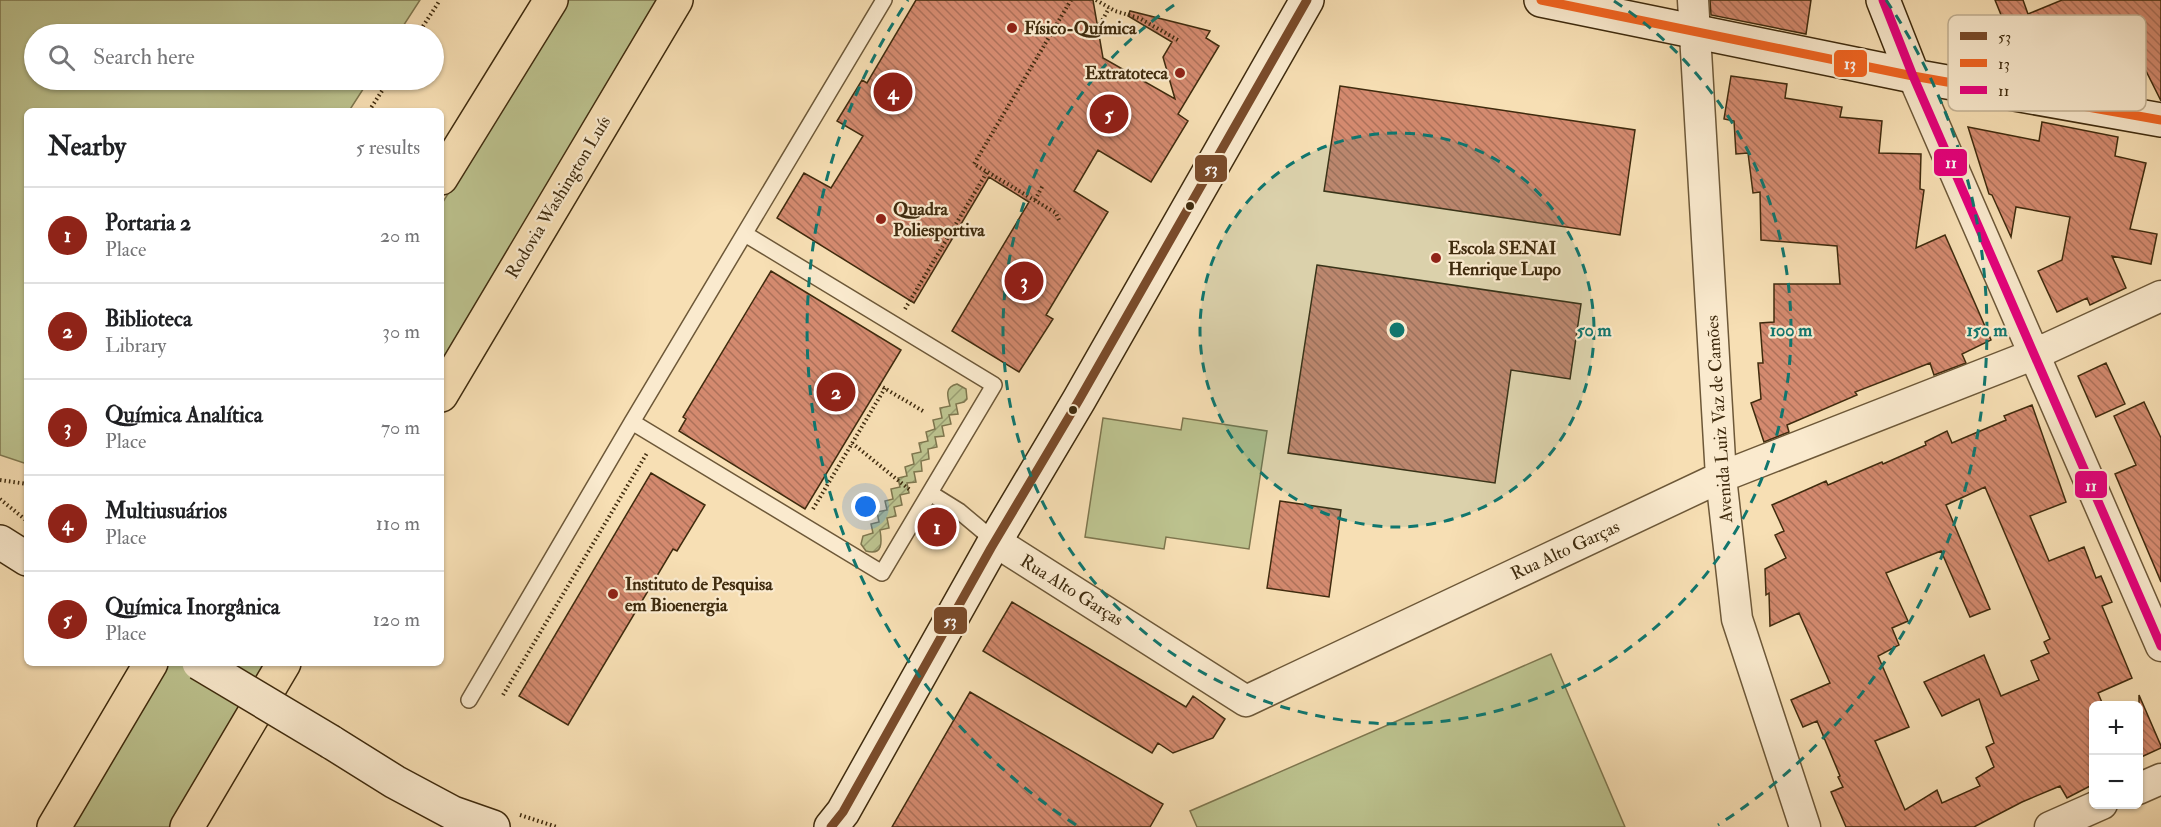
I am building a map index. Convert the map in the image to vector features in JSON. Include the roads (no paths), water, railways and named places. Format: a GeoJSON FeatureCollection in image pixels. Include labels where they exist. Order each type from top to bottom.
{"type":"FeatureCollection","features":[{"type":"Feature","properties":{"kind":"highway"},"geometry":{"type":"LineString","coordinates":[[444,173],[551,0]]}},
{"type":"Feature","properties":{"kind":"highway","name":"Rodovia Washington Luís"},"geometry":{"type":"LineString","coordinates":[[444,390],[676,0]]}},
{"type":"Feature","properties":{"kind":"highway"},"geometry":{"type":"LineString","coordinates":[[54,827],[149,666]]}},
{"type":"Feature","properties":{"kind":"highway"},"geometry":{"type":"LineString","coordinates":[[187,827],[282,666]]}},
{"type":"Feature","properties":{"kind":"main road"},"geometry":{"type":"LineString","coordinates":[[831,827],[843,812],[985,558],[1307,0]]}},
{"type":"Feature","properties":{"kind":"main road"},"geometry":{"type":"LineString","coordinates":[[1540,0],[1694,15],[1855,64],[1948,82]]}},
{"type":"Feature","properties":{"kind":"main road"},"geometry":{"type":"LineString","coordinates":[[1855,64],[1888,11]]}},
{"type":"Feature","properties":{"kind":"main road"},"geometry":{"type":"LineString","coordinates":[[1888,11],[1914,76]]}},
{"type":"Feature","properties":{"kind":"main road"},"geometry":{"type":"LineString","coordinates":[[2110,111],[2161,120]]}},
{"type":"Feature","properties":{"kind":"main road"},"geometry":{"type":"LineString","coordinates":[[0,542],[24,556]]}},
{"type":"Feature","properties":{"kind":"main road"},"geometry":{"type":"LineString","coordinates":[[204,666],[395,783],[453,813],[493,827]]}},
{"type":"Feature","properties":{"kind":"street","name":"Avenida Luiz Vaz de Camões"},"geometry":{"type":"LineString","coordinates":[[1694,15],[1721,477],[1737,619],[1805,827]]}},
{"type":"Feature","properties":{"kind":"street"},"geometry":{"type":"LineString","coordinates":[[1914,76],[2161,646]]}},
{"type":"Feature","properties":{"kind":"street","name":"Rua Alto Garças"},"geometry":{"type":"LineString","coordinates":[[996,542],[1246,700],[1721,477],[2035,354],[2161,296]]}},
{"type":"Feature","properties":{"kind":"street"},"geometry":{"type":"LineString","coordinates":[[2143,787],[2161,779]]}},
{"type":"Feature","properties":{"kind":"street"},"geometry":{"type":"LineString","coordinates":[[2050,827],[2091,809]]}},
{"type":"Feature","properties":{"kind":"lane"},"geometry":{"type":"LineString","coordinates":[[470,700],[632,422],[884,0]]}},
{"type":"Feature","properties":{"kind":"lane"},"geometry":{"type":"LineString","coordinates":[[632,422],[882,573],[930,493],[994,385],[744,234]]}},
{"type":"Feature","properties":{"kind":"lane"},"geometry":{"type":"LineString","coordinates":[[930,493],[959,511],[996,542]]}},
{"type":"Feature","properties":{"kind":"place","name":"Físico-Química"},"geometry":{"type":"Point","coordinates":[1012,28]}},
{"type":"Feature","properties":{"kind":"place","name":"Extratoteca"},"geometry":{"type":"Point","coordinates":[1180,73]}},
{"type":"Feature","properties":{"kind":"place","name":"Multiusuários"},"geometry":{"type":"Point","coordinates":[893,92]}},
{"type":"Feature","properties":{"kind":"place","name":"Química Inorgânica"},"geometry":{"type":"Point","coordinates":[1109,114]}},
{"type":"Feature","properties":{"kind":"place","name":"Quadra Poliesportiva"},"geometry":{"type":"Point","coordinates":[881,219]}},
{"type":"Feature","properties":{"kind":"place","name":"Escola SENAI Henrique Lupo"},"geometry":{"type":"Point","coordinates":[1436,258]}},
{"type":"Feature","properties":{"kind":"place","name":"Química Analítica"},"geometry":{"type":"Point","coordinates":[1024,281]}},
{"type":"Feature","properties":{"kind":"place","name":"Biblioteca"},"geometry":{"type":"Point","coordinates":[836,392]}},
{"type":"Feature","properties":{"kind":"place","name":"Portaria 2"},"geometry":{"type":"Point","coordinates":[937,527]}},
{"type":"Feature","properties":{"kind":"place","name":"Instituto de Pesquisa em Bioenergia"},"geometry":{"type":"Point","coordinates":[613,594]}}]}
